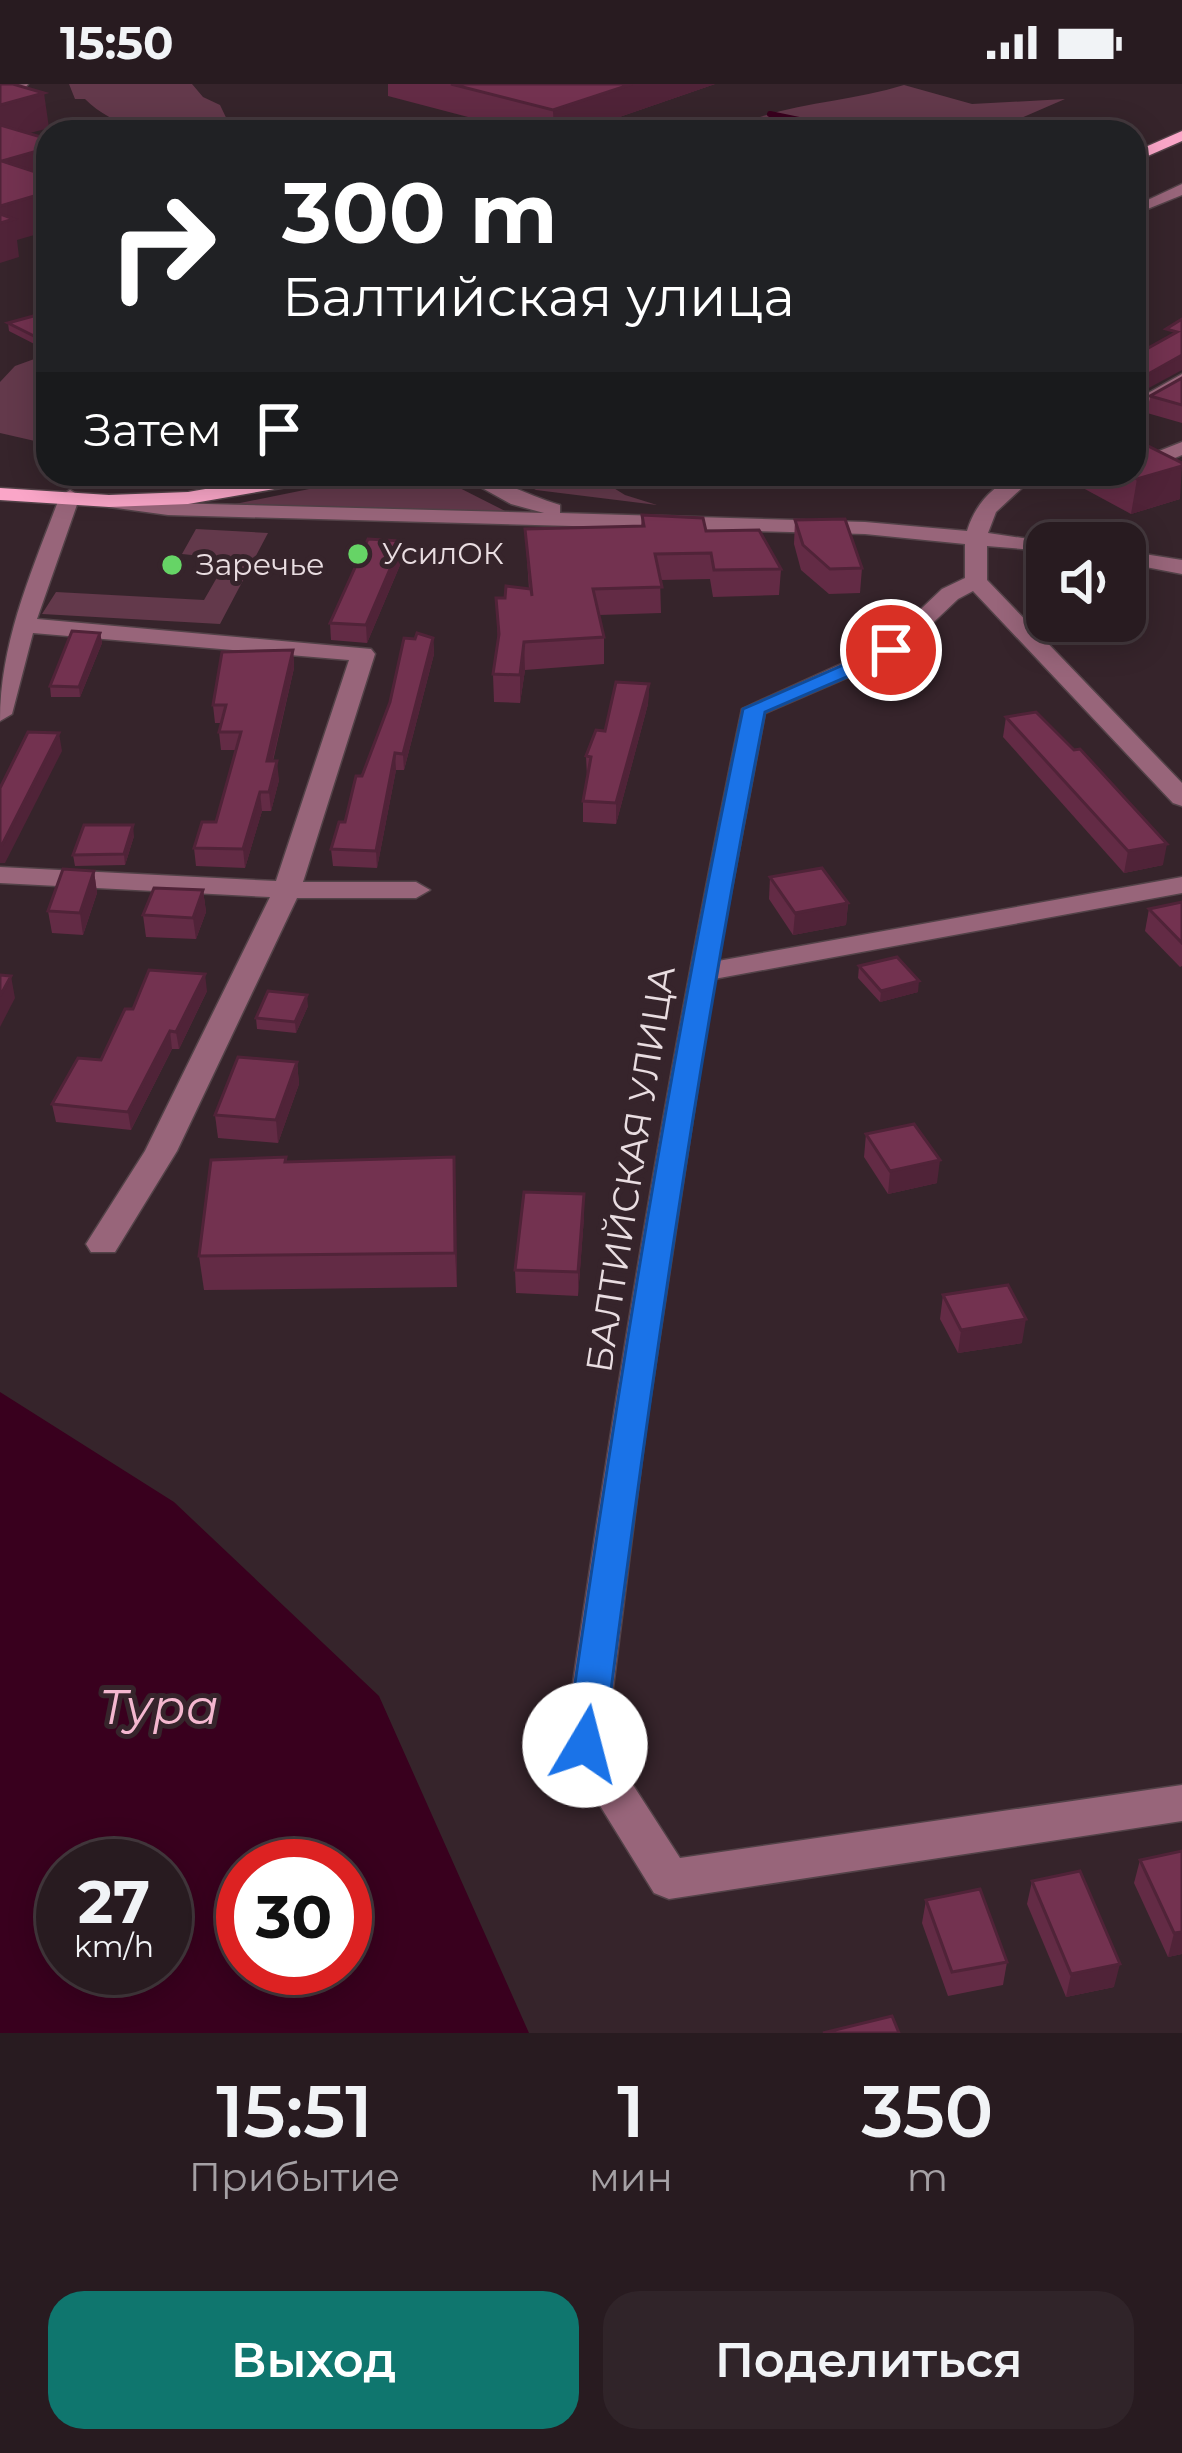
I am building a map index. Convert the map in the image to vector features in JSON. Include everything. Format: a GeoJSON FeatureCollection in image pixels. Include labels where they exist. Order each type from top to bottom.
{"type":"FeatureCollection","features":[{"type":"Feature","properties":{"kind":"main road"},"geometry":{"type":"LineString","coordinates":[[1146,138],[1182,121]]}},
{"type":"Feature","properties":{"kind":"main road"},"geometry":{"type":"LineString","coordinates":[[1146,152],[1182,135]]}},
{"type":"Feature","properties":{"kind":"main road"},"geometry":{"type":"LineString","coordinates":[[70,496],[153,486]]}},
{"type":"Feature","properties":{"kind":"main road"},"geometry":{"type":"LineString","coordinates":[[0,494],[109,501],[188,499],[260,486]]}},
{"type":"Feature","properties":{"kind":"street"},"geometry":{"type":"LineString","coordinates":[[0,90],[21,84]]}},
{"type":"Feature","properties":{"kind":"street"},"geometry":{"type":"LineString","coordinates":[[1146,205],[1182,189]]}},
{"type":"Feature","properties":{"kind":"street"},"geometry":{"type":"LineString","coordinates":[[1146,402],[1182,380]]}},
{"type":"Feature","properties":{"kind":"street"},"geometry":{"type":"LineString","coordinates":[[1146,460],[1182,448]]}},
{"type":"Feature","properties":{"kind":"street"},"geometry":{"type":"LineString","coordinates":[[491,486],[518,500],[552,508],[684,523]]}},
{"type":"Feature","properties":{"kind":"street"},"geometry":{"type":"LineString","coordinates":[[1012,486],[985,507],[974,536],[976,581],[1182,798]]}},
{"type":"Feature","properties":{"kind":"street"},"geometry":{"type":"LineString","coordinates":[[0,714],[24,625],[70,496]]}},
{"type":"Feature","properties":{"kind":"street"},"geometry":{"type":"LineString","coordinates":[[109,501],[168,508],[684,523],[1026,542]]}},
{"type":"Feature","properties":{"kind":"street"},"geometry":{"type":"LineString","coordinates":[[1146,561],[1182,567]]}},
{"type":"Feature","properties":{"kind":"street","name":"БАЛТИЙСКАЯ УЛИЦА"},"geometry":{"type":"LineString","coordinates":[[976,581],[950,594],[891,650],[754,709],[701,973],[628,1427],[585,1745],[669,1879],[1182,1803]]}},
{"type":"Feature","properties":{"kind":"street"},"geometry":{"type":"LineString","coordinates":[[24,625],[363,654],[287,890],[160,1151],[103,1244]]}},
{"type":"Feature","properties":{"kind":"street"},"geometry":{"type":"LineString","coordinates":[[0,875],[287,890],[416,890]]}},
{"type":"Feature","properties":{"kind":"street"},"geometry":{"type":"LineString","coordinates":[[701,973],[1182,885]]}},
{"type":"Feature","properties":{"kind":"shaded area"},"geometry":{"type":"Polygon","coordinates":[[[69,84],[192,84],[203,97],[220,105],[227,120],[116,120],[85,99],[75,99],[69,84]]]}},
{"type":"Feature","properties":{"kind":"shaded area"},"geometry":{"type":"Polygon","coordinates":[[[904,85],[972,104],[1065,99],[1017,120],[752,120],[904,85]]]}},
{"type":"Feature","properties":{"kind":"shaded area"},"geometry":{"type":"Polygon","coordinates":[[[36,358],[36,441],[0,433],[0,382],[15,366],[36,358]]]}},
{"type":"Feature","properties":{"kind":"shaded area"},"geometry":{"type":"Polygon","coordinates":[[[324,486],[456,486],[513,515],[230,505],[324,486]]]}},
{"type":"Feature","properties":{"kind":"shaded area"},"geometry":{"type":"Polygon","coordinates":[[[528,486],[610,486],[657,505],[528,486]]]}},
{"type":"Feature","properties":{"kind":"shaded area"},"geometry":{"type":"Polygon","coordinates":[[[196,529],[268,533],[220,624],[42,614],[56,592],[204,600],[223,567],[196,565],[201,556],[182,554],[196,529]]]}},
{"type":"Feature","properties":{"kind":"water","name":"Тура"},"geometry":{"type":"Polygon","coordinates":[[[0,1392],[174,1502],[379,1696],[529,2033],[0,2033],[0,1392]]]}},
{"type":"Feature","properties":{"kind":"building"},"geometry":{"type":"Polygon","coordinates":[[[0,84],[13,84],[44,93],[0,105],[0,84]]]}},
{"type":"Feature","properties":{"kind":"building"},"geometry":{"type":"Polygon","coordinates":[[[451,84],[632,84],[553,110],[451,84]]]}},
{"type":"Feature","properties":{"kind":"building"},"geometry":{"type":"Polygon","coordinates":[[[0,125],[36,136],[36,151],[2,161],[36,172],[36,196],[0,206],[0,125]]]}},
{"type":"Feature","properties":{"kind":"building"},"geometry":{"type":"Polygon","coordinates":[[[36,315],[36,336],[8,323],[36,315]]]}},
{"type":"Feature","properties":{"kind":"building"},"geometry":{"type":"Polygon","coordinates":[[[1182,319],[1182,355],[1146,375],[1146,349],[1177,332],[1166,329],[1182,319]]]}},
{"type":"Feature","properties":{"kind":"building"},"geometry":{"type":"Polygon","coordinates":[[[1182,378],[1182,405],[1150,396],[1182,378]]]}},
{"type":"Feature","properties":{"kind":"building"},"geometry":{"type":"Polygon","coordinates":[[[1146,445],[1182,463],[1146,476],[1146,445]]]}},
{"type":"Feature","properties":{"kind":"building"},"geometry":{"type":"Polygon","coordinates":[[[642,515],[703,518],[706,531],[759,530],[781,569],[714,570],[711,553],[655,554],[662,587],[593,589],[604,637],[524,642],[520,675],[493,674],[499,634],[496,598],[505,598],[506,586],[531,589],[532,596],[525,529],[644,526],[642,515]]]}},
{"type":"Feature","properties":{"kind":"building"},"geometry":{"type":"Polygon","coordinates":[[[845,519],[862,568],[830,569],[803,545],[795,520],[845,519]]]}},
{"type":"Feature","properties":{"kind":"building"},"geometry":{"type":"Polygon","coordinates":[[[368,539],[402,541],[366,625],[330,623],[368,539]]]}},
{"type":"Feature","properties":{"kind":"building"},"geometry":{"type":"Polygon","coordinates":[[[72,631],[100,633],[79,687],[50,686],[72,631]]]}},
{"type":"Feature","properties":{"kind":"building"},"geometry":{"type":"Polygon","coordinates":[[[417,633],[433,638],[403,754],[395,753],[376,851],[331,849],[339,822],[345,822],[356,776],[362,776],[390,702],[404,638],[415,639],[417,633]]]}},
{"type":"Feature","properties":{"kind":"building"},"geometry":{"type":"Polygon","coordinates":[[[293,650],[267,761],[277,761],[269,792],[260,792],[243,849],[194,848],[202,822],[216,822],[241,732],[219,732],[226,705],[213,705],[222,652],[293,650]]]}},
{"type":"Feature","properties":{"kind":"building"},"geometry":{"type":"Polygon","coordinates":[[[616,682],[649,684],[616,803],[583,801],[591,757],[586,756],[596,730],[605,731],[616,682]]]}},
{"type":"Feature","properties":{"kind":"building"},"geometry":{"type":"Polygon","coordinates":[[[1036,712],[1074,750],[1080,749],[1167,844],[1128,851],[1006,717],[1036,712]]]}},
{"type":"Feature","properties":{"kind":"building"},"geometry":{"type":"Polygon","coordinates":[[[28,732],[59,733],[0,845],[0,788],[28,732]]]}},
{"type":"Feature","properties":{"kind":"building"},"geometry":{"type":"Polygon","coordinates":[[[84,825],[133,825],[124,854],[73,855],[84,825]]]}},
{"type":"Feature","properties":{"kind":"building"},"geometry":{"type":"Polygon","coordinates":[[[822,868],[848,903],[795,913],[770,877],[822,868]]]}},
{"type":"Feature","properties":{"kind":"building"},"geometry":{"type":"Polygon","coordinates":[[[63,869],[94,871],[80,913],[48,911],[63,869]]]}},
{"type":"Feature","properties":{"kind":"building"},"geometry":{"type":"Polygon","coordinates":[[[154,888],[203,890],[193,918],[143,915],[154,888]]]}},
{"type":"Feature","properties":{"kind":"building"},"geometry":{"type":"Polygon","coordinates":[[[1182,902],[1182,943],[1149,909],[1182,902]]]}},
{"type":"Feature","properties":{"kind":"building"},"geometry":{"type":"Polygon","coordinates":[[[897,957],[919,981],[881,991],[859,966],[897,957]]]}},
{"type":"Feature","properties":{"kind":"building"},"geometry":{"type":"Polygon","coordinates":[[[149,970],[205,974],[128,1112],[52,1104],[78,1058],[101,1060],[125,1009],[133,1009],[149,970]]]}},
{"type":"Feature","properties":{"kind":"building"},"geometry":{"type":"Polygon","coordinates":[[[0,975],[11,976],[0,996],[0,975]]]}},
{"type":"Feature","properties":{"kind":"building"},"geometry":{"type":"Polygon","coordinates":[[[268,991],[307,995],[295,1022],[256,1018],[268,991]]]}},
{"type":"Feature","properties":{"kind":"building"},"geometry":{"type":"Polygon","coordinates":[[[238,1057],[297,1062],[276,1120],[215,1115],[238,1057]]]}},
{"type":"Feature","properties":{"kind":"building"},"geometry":{"type":"Polygon","coordinates":[[[914,1124],[940,1160],[890,1171],[866,1134],[914,1124]]]}},
{"type":"Feature","properties":{"kind":"building"},"geometry":{"type":"Polygon","coordinates":[[[286,1157],[285,1162],[454,1157],[455,1253],[199,1256],[211,1160],[286,1157]]]}},
{"type":"Feature","properties":{"kind":"building"},"geometry":{"type":"Polygon","coordinates":[[[524,1192],[584,1194],[578,1272],[515,1270],[524,1192]]]}},
{"type":"Feature","properties":{"kind":"building"},"geometry":{"type":"Polygon","coordinates":[[[1008,1285],[1026,1319],[961,1330],[943,1295],[1008,1285]]]}},
{"type":"Feature","properties":{"kind":"building"},"geometry":{"type":"Polygon","coordinates":[[[1182,1851],[1182,1932],[1174,1933],[1140,1860],[1182,1851]]]}},
{"type":"Feature","properties":{"kind":"building"},"geometry":{"type":"Polygon","coordinates":[[[1080,1871],[1120,1964],[1071,1974],[1032,1881],[1080,1871]]]}},
{"type":"Feature","properties":{"kind":"building"},"geometry":{"type":"Polygon","coordinates":[[[980,1889],[1007,1962],[952,1972],[926,1900],[980,1889]]]}},
{"type":"Feature","properties":{"kind":"building"},"geometry":{"type":"Polygon","coordinates":[[[892,2016],[899,2033],[823,2033],[892,2016]]]}},
{"type":"Feature","properties":{"kind":"waterway"},"geometry":{"type":"LineString","coordinates":[[770,114],[799,120]]}},
{"type":"Feature","properties":{"kind":"place","name":"УсилОК"},"geometry":{"type":"Point","coordinates":[358,554]}},
{"type":"Feature","properties":{"kind":"place","name":"Заречье"},"geometry":{"type":"Point","coordinates":[172,565]}},
{"type":"Feature","properties":{"kind":"route"},"geometry":{"type":"LineString","coordinates":[[585,1745],[628,1427],[701,973],[754,709],[891,650]]}}]}
